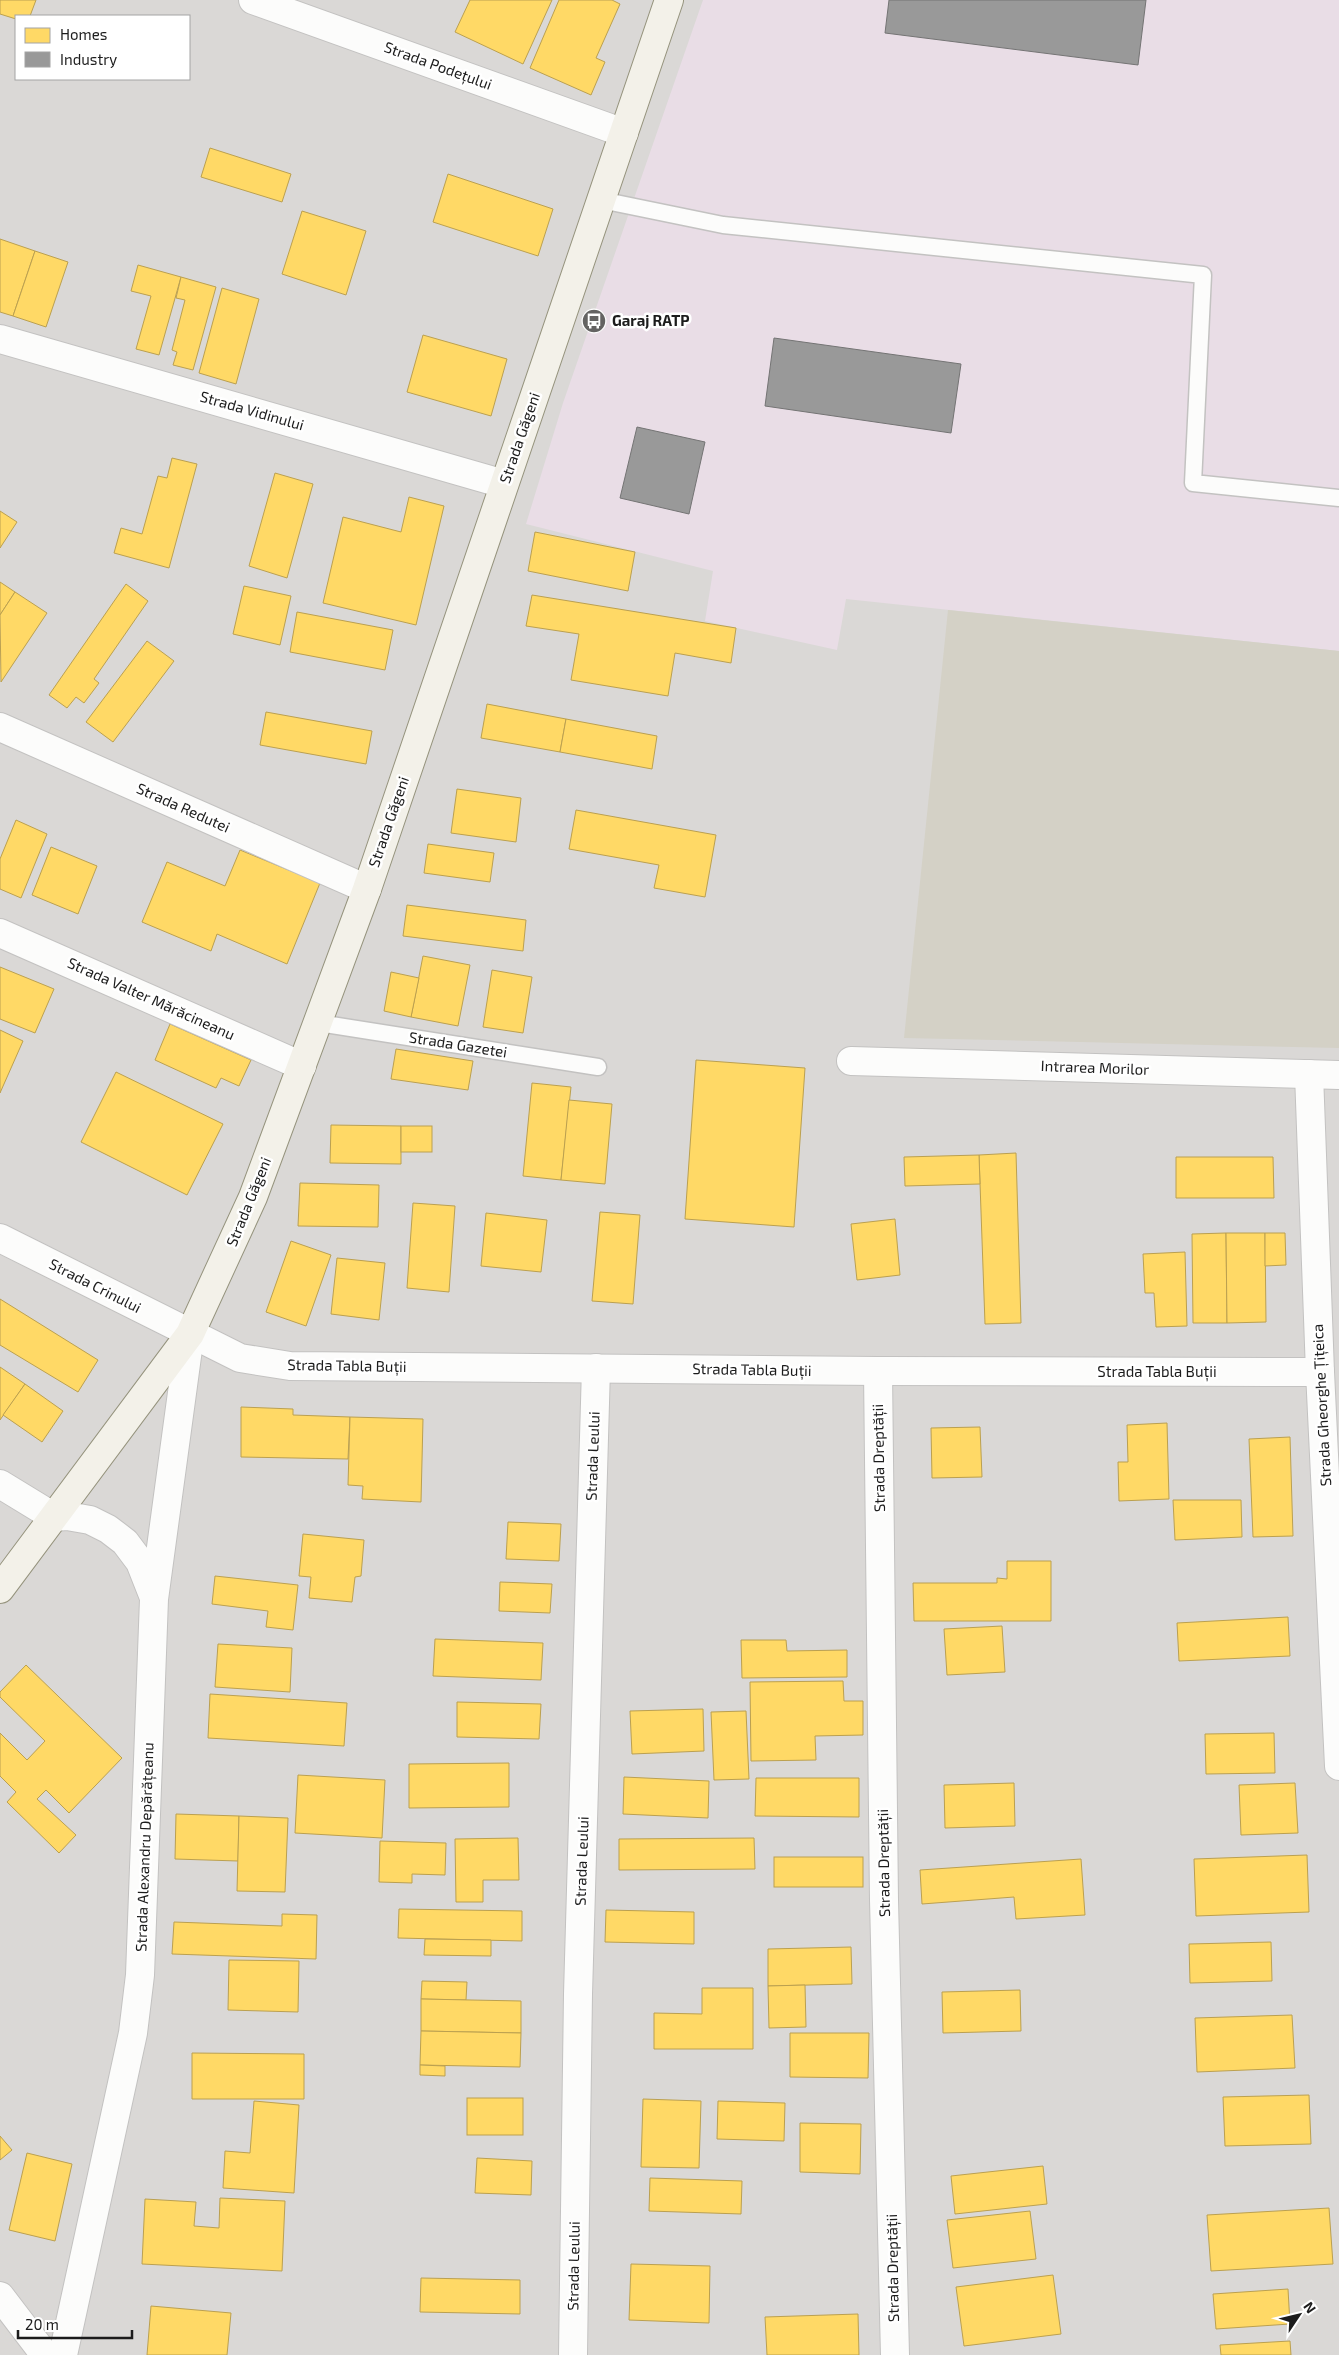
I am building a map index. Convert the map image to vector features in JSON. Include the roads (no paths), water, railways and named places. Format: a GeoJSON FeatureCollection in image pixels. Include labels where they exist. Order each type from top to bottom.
{"type":"FeatureCollection","features":[{"type":"Feature","properties":{"kind":"main road","name":"Strada Găgeni"},"geometry":{"type":"LineString","coordinates":[[0,1588],[190,1334],[253,1197],[367,889],[669,0]]}},
{"type":"Feature","properties":{"kind":"street","name":"Strada Podețului"},"geometry":{"type":"LineString","coordinates":[[253,0],[624,133]]}},
{"type":"Feature","properties":{"kind":"street","name":"Strada Vidinului"},"geometry":{"type":"LineString","coordinates":[[0,339],[504,484]]}},
{"type":"Feature","properties":{"kind":"street","name":"Strada Redutei"},"geometry":{"type":"LineString","coordinates":[[0,727],[367,889]]}},
{"type":"Feature","properties":{"kind":"street","name":"Strada Valter Mărăcineanu"},"geometry":{"type":"LineString","coordinates":[[0,933],[302,1066]]}},
{"type":"Feature","properties":{"kind":"street","name":"Intrarea Morilor"},"geometry":{"type":"LineString","coordinates":[[851,1061],[1339,1074]]}},
{"type":"Feature","properties":{"kind":"street","name":"Strada Gheorghe Țițeica"},"geometry":{"type":"LineString","coordinates":[[1309,1074],[1320,1372],[1339,1766]]}},
{"type":"Feature","properties":{"kind":"street","name":"Strada Crinului"},"geometry":{"type":"LineString","coordinates":[[0,1238],[190,1334]]}},
{"type":"Feature","properties":{"kind":"street","name":"Strada Tabla Buții"},"geometry":{"type":"LineString","coordinates":[[190,1334],[240,1358],[290,1366],[878,1371],[1320,1372]]}},
{"type":"Feature","properties":{"kind":"street","name":"Strada Alexandru Depărățeanu"},"geometry":{"type":"LineString","coordinates":[[64,2355],[133,2033],[140,1975],[154,1599],[190,1334]]}},
{"type":"Feature","properties":{"kind":"street","name":"Strada Leului"},"geometry":{"type":"LineString","coordinates":[[573,2355],[578,1994],[596,1368]]}},
{"type":"Feature","properties":{"kind":"street","name":"Strada Dreptății"},"geometry":{"type":"LineString","coordinates":[[878,1371],[884,1900],[895,2355]]}},
{"type":"Feature","properties":{"kind":"street"},"geometry":{"type":"LineString","coordinates":[[0,1484],[54,1517],[67,1516],[90,1520],[108,1529],[126,1542],[140,1562],[154,1599]]}},
{"type":"Feature","properties":{"kind":"street"},"geometry":{"type":"LineString","coordinates":[[0,2296],[45,2355]]}},
{"type":"Feature","properties":{"kind":"lane"},"geometry":{"type":"LineString","coordinates":[[601,200],[723,225],[1203,275],[1193,484],[1339,498]]}},
{"type":"Feature","properties":{"kind":"lane","name":"Strada Gazetei"},"geometry":{"type":"LineString","coordinates":[[319,1022],[598,1066]]}},
{"type":"Feature","properties":{"kind":"place","name":"Garaj RATP"},"geometry":{"type":"Point","coordinates":[594,321]}}]}
